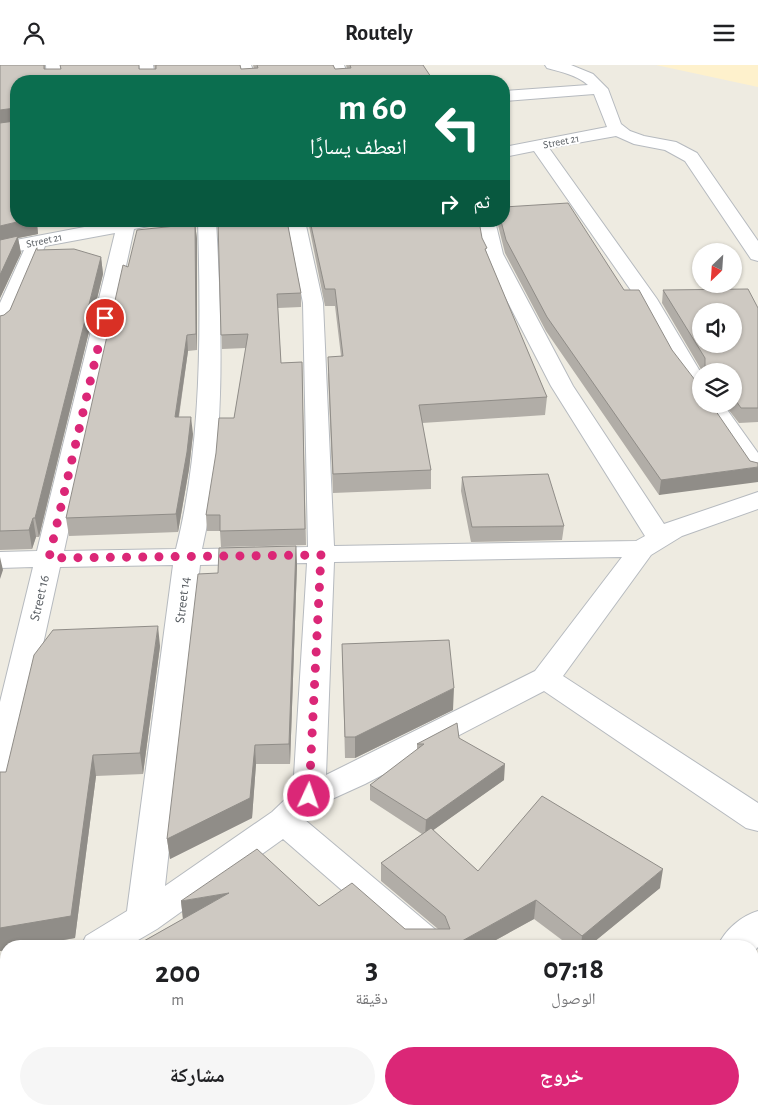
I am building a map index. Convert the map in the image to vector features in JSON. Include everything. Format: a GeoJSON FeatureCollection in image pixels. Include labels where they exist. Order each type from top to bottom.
{"type":"FeatureCollection","features":[{"type":"Feature","properties":{"kind":"street"},"geometry":{"type":"LineString","coordinates":[[552,65],[569,69],[588,77],[600,89],[614,126],[619,130],[640,140],[670,146],[691,157],[758,255]]}},
{"type":"Feature","properties":{"kind":"street"},"geometry":{"type":"LineString","coordinates":[[510,96],[600,89]]}},
{"type":"Feature","properties":{"kind":"street","name":"Street 21"},"geometry":{"type":"LineString","coordinates":[[510,151],[619,130]]}},
{"type":"Feature","properties":{"kind":"street"},"geometry":{"type":"LineString","coordinates":[[539,146],[647,299],[692,376]]}},
{"type":"Feature","properties":{"kind":"street","name":"Street 21"},"geometry":{"type":"LineString","coordinates":[[0,249],[37,242],[61,229],[86,227]]}},
{"type":"Feature","properties":{"kind":"street","name":"Street 16"},"geometry":{"type":"LineString","coordinates":[[0,767],[49,558],[135,227]]}},
{"type":"Feature","properties":{"kind":"street","name":"Street 14"},"geometry":{"type":"LineString","coordinates":[[144,919],[187,557],[195,530],[207,419],[211,306],[207,227]]}},
{"type":"Feature","properties":{"kind":"street"},"geometry":{"type":"LineString","coordinates":[[298,227],[314,303],[321,555],[309,796]]}},
{"type":"Feature","properties":{"kind":"street"},"geometry":{"type":"LineString","coordinates":[[487,227],[493,254],[562,386],[651,544]]}},
{"type":"Feature","properties":{"kind":"street"},"geometry":{"type":"LineString","coordinates":[[0,327],[37,242]]}},
{"type":"Feature","properties":{"kind":"street"},"geometry":{"type":"LineString","coordinates":[[718,413],[758,470]]}},
{"type":"Feature","properties":{"kind":"street"},"geometry":{"type":"LineString","coordinates":[[109,940],[144,919],[284,821],[309,796],[354,776],[545,678],[651,544],[673,530],[758,500]]}},
{"type":"Feature","properties":{"kind":"street"},"geometry":{"type":"LineString","coordinates":[[0,560],[321,555],[651,544]]}},
{"type":"Feature","properties":{"kind":"street"},"geometry":{"type":"LineString","coordinates":[[545,678],[758,819]]}},
{"type":"Feature","properties":{"kind":"street"},"geometry":{"type":"LineString","coordinates":[[284,821],[423,940]]}},
{"type":"Feature","properties":{"kind":"street"},"geometry":{"type":"LineString","coordinates":[[742,940],[758,925]]}},
{"type":"Feature","properties":{"kind":"sand"},"geometry":{"type":"Polygon","coordinates":[[[656,65],[758,65],[758,87],[656,65]]]}},
{"type":"Feature","properties":{"kind":"building"},"geometry":{"type":"Polygon","coordinates":[[[0,65],[44,65],[44,69],[61,69],[60,65],[139,65],[139,69],[156,69],[156,65],[240,65],[241,69],[258,68],[257,65],[333,65],[335,69],[351,68],[350,65],[423,65],[430,75],[10,75],[10,109],[0,110],[0,65]]]}},
{"type":"Feature","properties":{"kind":"building"},"geometry":{"type":"Polygon","coordinates":[[[10,122],[10,224],[0,226],[0,123],[10,122]]]}},
{"type":"Feature","properties":{"kind":"building"},"geometry":{"type":"Polygon","coordinates":[[[568,203],[624,290],[639,290],[672,350],[692,376],[692,413],[717,413],[750,461],[758,463],[758,467],[661,480],[547,317],[506,240],[503,227],[510,227],[510,207],[568,203]]]}},
{"type":"Feature","properties":{"kind":"building"},"geometry":{"type":"Polygon","coordinates":[[[195,227],[196,334],[187,335],[175,417],[191,417],[176,514],[66,518],[123,265],[128,267],[137,230],[195,227]]]}},
{"type":"Feature","properties":{"kind":"building"},"geometry":{"type":"Polygon","coordinates":[[[218,227],[288,227],[301,293],[277,294],[281,363],[302,362],[305,529],[220,531],[220,515],[206,515],[216,453],[219,418],[234,418],[248,334],[221,335],[218,227]]]}},
{"type":"Feature","properties":{"kind":"building"},"geometry":{"type":"Polygon","coordinates":[[[311,227],[480,227],[482,238],[487,248],[485,249],[547,397],[419,405],[431,470],[333,474],[328,357],[343,356],[335,289],[325,289],[311,227]]]}},
{"type":"Feature","properties":{"kind":"building"},"geometry":{"type":"Polygon","coordinates":[[[18,236],[0,275],[0,240],[18,236]]]}},
{"type":"Feature","properties":{"kind":"building"},"geometry":{"type":"Polygon","coordinates":[[[37,247],[37,250],[74,249],[101,257],[35,518],[33,518],[29,530],[0,531],[0,316],[10,310],[37,247]]]}},
{"type":"Feature","properties":{"kind":"building"},"geometry":{"type":"Polygon","coordinates":[[[742,289],[748,289],[758,308],[758,408],[742,408],[742,363],[705,363],[702,353],[742,353],[742,303],[692,303],[692,337],[663,290],[692,290],[692,293],[742,293],[742,289]]]}},
{"type":"Feature","properties":{"kind":"building"},"geometry":{"type":"Polygon","coordinates":[[[548,474],[564,526],[472,527],[462,477],[548,474]]]}},
{"type":"Feature","properties":{"kind":"building"},"geometry":{"type":"Polygon","coordinates":[[[296,546],[289,744],[255,745],[250,798],[167,839],[198,574],[218,573],[219,548],[296,546]]]}},
{"type":"Feature","properties":{"kind":"building"},"geometry":{"type":"Polygon","coordinates":[[[158,626],[140,753],[93,755],[71,916],[0,928],[0,772],[6,772],[34,655],[53,630],[158,626]]]}},
{"type":"Feature","properties":{"kind":"building"},"geometry":{"type":"Polygon","coordinates":[[[449,640],[454,688],[355,737],[345,737],[342,644],[449,640]]]}},
{"type":"Feature","properties":{"kind":"building"},"geometry":{"type":"Polygon","coordinates":[[[457,723],[459,738],[505,764],[426,820],[370,785],[424,744],[417,744],[457,723]]]}},
{"type":"Feature","properties":{"kind":"building"},"geometry":{"type":"Polygon","coordinates":[[[542,796],[663,869],[582,936],[536,900],[464,940],[146,940],[229,893],[181,901],[257,849],[319,906],[352,883],[405,929],[450,929],[445,916],[381,863],[431,828],[478,871],[542,796]]]}},
{"type":"Feature","properties":{"kind":"route"},"geometry":{"type":"LineString","coordinates":[[105,318],[49,558],[321,555],[309,796]]}}]}
